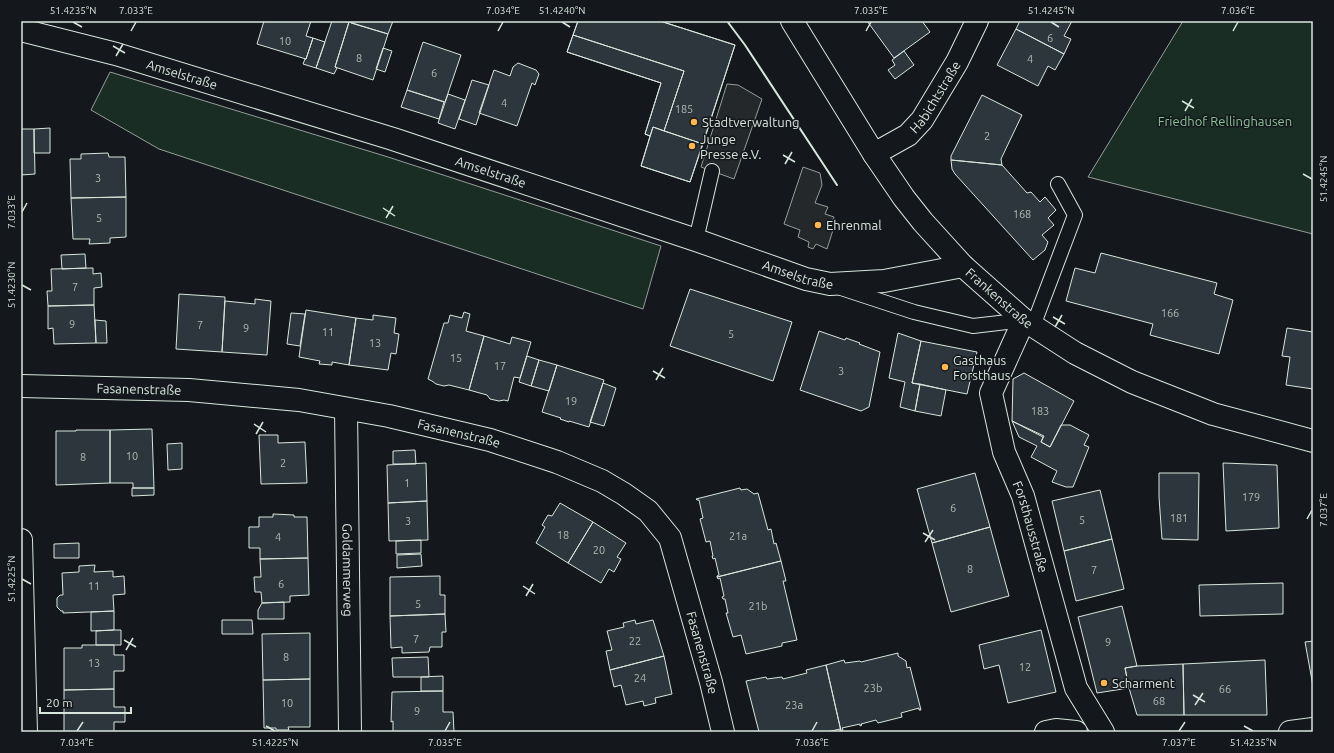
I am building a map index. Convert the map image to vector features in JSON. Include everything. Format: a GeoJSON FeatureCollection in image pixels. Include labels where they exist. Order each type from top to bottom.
{"type":"FeatureCollection","features":[{"type":"Feature","properties":{"kind":"street","name":"Frankenstraße"},"geometry":{"type":"LineString","coordinates":[[792,21],[874,154],[918,216],[963,266],[1028,323],[1075,352],[1132,382],[1213,414],[1313,441]]}},
{"type":"Feature","properties":{"kind":"street","name":"Habichtstraße"},"geometry":{"type":"LineString","coordinates":[[874,154],[908,135],[922,120],[957,62],[977,21]]}},
{"type":"Feature","properties":{"kind":"street","name":"Amselstraße"},"geometry":{"type":"LineString","coordinates":[[21,30],[116,54],[393,139],[696,240],[806,279],[830,284],[884,281],[963,266]]}},
{"type":"Feature","properties":{"kind":"street","name":"Forsthausstraße"},"geometry":{"type":"LineString","coordinates":[[1028,323],[991,394],[1004,452],[1023,496],[1076,688],[1103,732]]}},
{"type":"Feature","properties":{"kind":"street","name":"Fasanenstraße"},"geometry":{"type":"LineString","coordinates":[[21,386],[189,390],[299,400],[389,416],[490,440],[557,462],[602,481],[648,511],[670,538],[711,682],[723,732]]}},
{"type":"Feature","properties":{"kind":"street","name":"Goldammerweg"},"geometry":{"type":"LineString","coordinates":[[346,409],[350,732]]}},
{"type":"Feature","properties":{"kind":"street"},"geometry":{"type":"LineString","coordinates":[[21,540],[26,732]]}},
{"type":"Feature","properties":{"kind":"street"},"geometry":{"type":"LineString","coordinates":[[1290,732],[1313,729]]}},
{"type":"Feature","properties":{"kind":"street"},"geometry":{"type":"LineString","coordinates":[[1046,732],[1056,730],[1076,732]]}},
{"type":"Feature","properties":{"kind":"lane"},"geometry":{"type":"LineString","coordinates":[[696,240],[712,171]]}},
{"type":"Feature","properties":{"kind":"lane"},"geometry":{"type":"LineString","coordinates":[[830,284],[914,312],[973,326],[1028,323],[1075,215],[1058,184]]}},
{"type":"Feature","properties":{"kind":"green space","name":"Friedhof Rellinghausen"},"geometry":{"type":"Polygon","coordinates":[[[1183,21],[1313,21],[1313,234],[1088,177],[1183,21]]]}},
{"type":"Feature","properties":{"kind":"green space"},"geometry":{"type":"Polygon","coordinates":[[[110,72],[388,157],[661,246],[643,309],[159,149],[91,110],[110,72]]]}},
{"type":"Feature","properties":{"kind":"shaded area"},"geometry":{"type":"Polygon","coordinates":[[[727,84],[738,85],[762,99],[734,179],[701,167],[727,84]]]}},
{"type":"Feature","properties":{"kind":"shaded area"},"geometry":{"type":"Polygon","coordinates":[[[803,167],[820,173],[822,185],[815,203],[828,207],[825,214],[834,217],[829,229],[833,230],[827,249],[816,244],[813,249],[808,247],[809,242],[798,237],[800,230],[784,224],[803,167]]]}},
{"type":"Feature","properties":{"kind":"building"},"geometry":{"type":"Polygon","coordinates":[[[264,21],[311,21],[306,36],[313,38],[306,59],[257,44],[264,21]]]}},
{"type":"Feature","properties":{"kind":"building"},"geometry":{"type":"Polygon","coordinates":[[[332,21],[349,22],[335,67],[337,68],[334,74],[316,68],[332,21]]]}},
{"type":"Feature","properties":{"kind":"building"},"geometry":{"type":"Polygon","coordinates":[[[352,21],[393,21],[388,34],[351,23],[352,21]]]}},
{"type":"Feature","properties":{"kind":"building"},"geometry":{"type":"Polygon","coordinates":[[[578,21],[660,21],[735,45],[690,182],[641,166],[650,136],[645,134],[661,83],[567,52],[578,21]]]}},
{"type":"Feature","properties":{"kind":"building"},"geometry":{"type":"Polygon","coordinates":[[[578,21],[660,21],[735,45],[703,144],[664,131],[684,71],[573,35],[578,21]]]}},
{"type":"Feature","properties":{"kind":"building"},"geometry":{"type":"Polygon","coordinates":[[[867,21],[922,21],[930,32],[894,58],[867,21]]]}},
{"type":"Feature","properties":{"kind":"building"},"geometry":{"type":"Polygon","coordinates":[[[1020,21],[1072,21],[1064,36],[1071,39],[1064,54],[1016,29],[1020,21]]]}},
{"type":"Feature","properties":{"kind":"building"},"geometry":{"type":"Polygon","coordinates":[[[349,22],[388,34],[373,80],[335,67],[349,22]]]}},
{"type":"Feature","properties":{"kind":"building"},"geometry":{"type":"Polygon","coordinates":[[[1016,29],[1064,54],[1055,70],[1048,66],[1038,86],[997,65],[1016,29]]]}},
{"type":"Feature","properties":{"kind":"building"},"geometry":{"type":"Polygon","coordinates":[[[573,35],[684,71],[664,131],[653,127],[650,136],[645,134],[661,83],[567,52],[573,35]]]}},
{"type":"Feature","properties":{"kind":"building"},"geometry":{"type":"Polygon","coordinates":[[[313,38],[325,42],[316,68],[303,64],[313,38]]]}},
{"type":"Feature","properties":{"kind":"building"},"geometry":{"type":"Polygon","coordinates":[[[423,42],[461,55],[445,102],[407,90],[423,42]]]}},
{"type":"Feature","properties":{"kind":"building"},"geometry":{"type":"Polygon","coordinates":[[[383,48],[392,51],[385,72],[376,69],[383,48]]]}},
{"type":"Feature","properties":{"kind":"building"},"geometry":{"type":"Polygon","coordinates":[[[904,51],[914,65],[895,79],[888,70],[895,65],[892,60],[904,51]]]}},
{"type":"Feature","properties":{"kind":"building"},"geometry":{"type":"Polygon","coordinates":[[[518,63],[536,70],[539,74],[535,85],[532,83],[517,126],[479,113],[494,70],[510,76],[513,67],[518,63]]]}},
{"type":"Feature","properties":{"kind":"building"},"geometry":{"type":"Polygon","coordinates":[[[472,80],[489,85],[476,125],[459,119],[472,80]]]}},
{"type":"Feature","properties":{"kind":"building"},"geometry":{"type":"Polygon","coordinates":[[[407,90],[444,102],[439,119],[401,107],[407,90]]]}},
{"type":"Feature","properties":{"kind":"building"},"geometry":{"type":"Polygon","coordinates":[[[448,94],[465,100],[455,129],[438,123],[448,94]]]}},
{"type":"Feature","properties":{"kind":"building"},"geometry":{"type":"Polygon","coordinates":[[[982,95],[1022,115],[1001,159],[1002,165],[951,160],[951,156],[982,95]]]}},
{"type":"Feature","properties":{"kind":"building"},"geometry":{"type":"Polygon","coordinates":[[[653,127],[703,144],[690,182],[641,166],[653,127]]]}},
{"type":"Feature","properties":{"kind":"building"},"geometry":{"type":"Polygon","coordinates":[[[50,128],[50,153],[34,153],[34,129],[50,128]]]}},
{"type":"Feature","properties":{"kind":"building"},"geometry":{"type":"Polygon","coordinates":[[[21,129],[34,129],[35,174],[21,175],[21,129]]]}},
{"type":"Feature","properties":{"kind":"building"},"geometry":{"type":"Polygon","coordinates":[[[108,153],[109,157],[125,157],[126,197],[71,198],[70,159],[81,159],[81,154],[108,153]]]}},
{"type":"Feature","properties":{"kind":"building"},"geometry":{"type":"Polygon","coordinates":[[[951,160],[1002,165],[1027,193],[1031,192],[1040,202],[1045,197],[1056,210],[1048,218],[1054,225],[1042,235],[1048,242],[1045,250],[1033,260],[955,174],[952,169],[951,160]]]}},
{"type":"Feature","properties":{"kind":"building"},"geometry":{"type":"Polygon","coordinates":[[[126,197],[126,237],[110,238],[110,243],[89,244],[90,239],[73,239],[71,198],[126,197]]]}},
{"type":"Feature","properties":{"kind":"building"},"geometry":{"type":"Polygon","coordinates":[[[1101,253],[1217,283],[1214,294],[1233,300],[1219,354],[1150,335],[1153,324],[1066,301],[1075,268],[1095,273],[1101,253]]]}},
{"type":"Feature","properties":{"kind":"building"},"geometry":{"type":"Polygon","coordinates":[[[85,254],[86,268],[62,269],[61,255],[85,254]]]}},
{"type":"Feature","properties":{"kind":"building"},"geometry":{"type":"Polygon","coordinates":[[[93,268],[93,274],[101,273],[102,287],[94,288],[94,305],[48,306],[47,291],[52,291],[51,269],[93,268]]]}},
{"type":"Feature","properties":{"kind":"building"},"geometry":{"type":"Polygon","coordinates":[[[690,289],[792,322],[773,381],[670,346],[690,289]]]}},
{"type":"Feature","properties":{"kind":"building"},"geometry":{"type":"Polygon","coordinates":[[[179,294],[225,297],[222,352],[176,349],[179,294]]]}},
{"type":"Feature","properties":{"kind":"building"},"geometry":{"type":"Polygon","coordinates":[[[255,299],[271,301],[267,355],[222,352],[225,301],[255,304],[255,299]]]}},
{"type":"Feature","properties":{"kind":"building"},"geometry":{"type":"Polygon","coordinates":[[[94,305],[96,343],[54,344],[53,328],[48,329],[48,306],[94,305]]]}},
{"type":"Feature","properties":{"kind":"building"},"geometry":{"type":"Polygon","coordinates":[[[306,310],[356,318],[349,365],[332,362],[332,365],[319,364],[320,361],[299,357],[306,310]]]}},
{"type":"Feature","properties":{"kind":"building"},"geometry":{"type":"Polygon","coordinates":[[[464,312],[470,314],[466,331],[484,336],[469,390],[449,385],[444,386],[436,384],[428,379],[444,323],[448,323],[450,315],[462,318],[464,312]]]}},
{"type":"Feature","properties":{"kind":"building"},"geometry":{"type":"Polygon","coordinates":[[[291,313],[305,314],[300,346],[287,344],[291,313]]]}},
{"type":"Feature","properties":{"kind":"building"},"geometry":{"type":"Polygon","coordinates":[[[373,315],[396,318],[394,333],[399,334],[396,354],[391,353],[388,370],[349,365],[356,318],[373,320],[373,315]]]}},
{"type":"Feature","properties":{"kind":"building"},"geometry":{"type":"Polygon","coordinates":[[[95,320],[106,321],[107,343],[96,343],[95,320]]]}},
{"type":"Feature","properties":{"kind":"building"},"geometry":{"type":"Polygon","coordinates":[[[1287,328],[1313,332],[1313,389],[1286,385],[1290,357],[1282,356],[1287,328]]]}},
{"type":"Feature","properties":{"kind":"building"},"geometry":{"type":"Polygon","coordinates":[[[819,331],[845,340],[846,338],[880,352],[869,407],[861,411],[800,390],[819,331]]]}},
{"type":"Feature","properties":{"kind":"building"},"geometry":{"type":"Polygon","coordinates":[[[898,333],[921,341],[912,383],[920,384],[915,411],[900,407],[905,382],[889,378],[898,333]]]}},
{"type":"Feature","properties":{"kind":"building"},"geometry":{"type":"Polygon","coordinates":[[[484,336],[510,344],[512,337],[531,342],[520,378],[514,377],[508,401],[490,399],[487,395],[469,390],[484,336]]]}},
{"type":"Feature","properties":{"kind":"building","name":"Gasthaus Forsthaus"},"geometry":{"type":"Polygon","coordinates":[[[921,341],[977,352],[967,394],[912,383],[921,341]]]}},
{"type":"Feature","properties":{"kind":"building"},"geometry":{"type":"Polygon","coordinates":[[[527,356],[539,360],[531,386],[519,382],[527,356]]]}},
{"type":"Feature","properties":{"kind":"building"},"geometry":{"type":"Polygon","coordinates":[[[539,360],[557,365],[549,391],[531,386],[539,360]]]}},
{"type":"Feature","properties":{"kind":"building"},"geometry":{"type":"Polygon","coordinates":[[[557,365],[604,380],[589,427],[569,422],[542,412],[557,365]]]}},
{"type":"Feature","properties":{"kind":"building"},"geometry":{"type":"Polygon","coordinates":[[[1024,373],[1074,401],[1050,447],[1041,442],[1044,436],[1012,421],[1013,379],[1024,373]]]}},
{"type":"Feature","properties":{"kind":"building"},"geometry":{"type":"Polygon","coordinates":[[[603,383],[616,388],[604,426],[590,422],[603,383]]]}},
{"type":"Feature","properties":{"kind":"building"},"geometry":{"type":"Polygon","coordinates":[[[920,384],[946,390],[941,416],[915,411],[920,384]]]}},
{"type":"Feature","properties":{"kind":"building"},"geometry":{"type":"Polygon","coordinates":[[[1012,421],[1043,437],[1041,442],[1050,447],[1061,425],[1070,425],[1089,435],[1084,445],[1089,447],[1073,487],[1066,487],[1052,482],[1057,471],[1031,457],[1037,446],[1019,437],[1012,421]]]}},
{"type":"Feature","properties":{"kind":"building"},"geometry":{"type":"Polygon","coordinates":[[[152,429],[154,488],[133,488],[133,483],[110,483],[110,430],[152,429]]]}},
{"type":"Feature","properties":{"kind":"building"},"geometry":{"type":"Polygon","coordinates":[[[110,430],[110,483],[56,485],[56,431],[110,430]]]}},
{"type":"Feature","properties":{"kind":"building"},"geometry":{"type":"Polygon","coordinates":[[[259,435],[278,435],[278,443],[305,442],[307,483],[261,484],[259,435]]]}},
{"type":"Feature","properties":{"kind":"building"},"geometry":{"type":"Polygon","coordinates":[[[182,443],[182,469],[168,470],[167,444],[182,443]]]}},
{"type":"Feature","properties":{"kind":"building"},"geometry":{"type":"Polygon","coordinates":[[[415,450],[416,464],[393,464],[393,451],[415,450]]]}},
{"type":"Feature","properties":{"kind":"building"},"geometry":{"type":"Polygon","coordinates":[[[426,463],[427,501],[388,503],[387,465],[426,463]]]}},
{"type":"Feature","properties":{"kind":"building"},"geometry":{"type":"Polygon","coordinates":[[[1223,463],[1277,465],[1279,528],[1226,531],[1223,463]]]}},
{"type":"Feature","properties":{"kind":"building"},"geometry":{"type":"Polygon","coordinates":[[[975,473],[990,527],[932,543],[917,489],[975,473]]]}},
{"type":"Feature","properties":{"kind":"building"},"geometry":{"type":"Polygon","coordinates":[[[1159,473],[1199,473],[1198,540],[1162,539],[1159,473]]]}},
{"type":"Feature","properties":{"kind":"building"},"geometry":{"type":"Polygon","coordinates":[[[132,488],[154,488],[154,495],[132,496],[132,488]]]}},
{"type":"Feature","properties":{"kind":"building"},"geometry":{"type":"Polygon","coordinates":[[[740,488],[741,490],[747,489],[754,494],[758,493],[768,530],[771,529],[774,544],[776,543],[781,561],[717,577],[719,575],[715,558],[713,559],[712,556],[710,541],[706,542],[700,519],[703,518],[699,500],[696,499],[740,488]]]}},
{"type":"Feature","properties":{"kind":"building"},"geometry":{"type":"Polygon","coordinates":[[[1100,490],[1112,539],[1064,551],[1052,501],[1100,490]]]}},
{"type":"Feature","properties":{"kind":"building"},"geometry":{"type":"Polygon","coordinates":[[[427,501],[428,540],[389,541],[388,503],[427,501]]]}},
{"type":"Feature","properties":{"kind":"building"},"geometry":{"type":"Polygon","coordinates":[[[560,503],[593,522],[568,563],[536,543],[545,527],[542,525],[548,515],[552,516],[560,503]]]}},
{"type":"Feature","properties":{"kind":"building"},"geometry":{"type":"Polygon","coordinates":[[[273,514],[307,517],[308,558],[260,559],[260,548],[249,548],[249,527],[259,527],[259,517],[273,517],[273,514]]]}},
{"type":"Feature","properties":{"kind":"building"},"geometry":{"type":"Polygon","coordinates":[[[593,522],[626,543],[617,557],[621,559],[614,572],[609,569],[601,583],[568,563],[593,522]]]}},
{"type":"Feature","properties":{"kind":"building"},"geometry":{"type":"Polygon","coordinates":[[[990,527],[1009,596],[951,612],[932,543],[990,527]]]}},
{"type":"Feature","properties":{"kind":"building"},"geometry":{"type":"Polygon","coordinates":[[[1112,539],[1124,589],[1076,601],[1064,551],[1112,539]]]}},
{"type":"Feature","properties":{"kind":"building"},"geometry":{"type":"Polygon","coordinates":[[[421,540],[421,553],[396,554],[396,541],[421,540]]]}},
{"type":"Feature","properties":{"kind":"building"},"geometry":{"type":"Polygon","coordinates":[[[79,543],[79,558],[54,558],[54,544],[79,543]]]}},
{"type":"Feature","properties":{"kind":"building"},"geometry":{"type":"Polygon","coordinates":[[[421,554],[422,566],[397,568],[397,555],[421,554]]]}},
{"type":"Feature","properties":{"kind":"building"},"geometry":{"type":"Polygon","coordinates":[[[308,558],[309,595],[290,596],[290,602],[262,603],[261,592],[255,592],[254,577],[261,577],[260,559],[308,558]]]}},
{"type":"Feature","properties":{"kind":"building"},"geometry":{"type":"Polygon","coordinates":[[[781,561],[786,581],[783,581],[797,640],[782,643],[782,646],[746,654],[741,635],[733,637],[726,613],[728,613],[725,599],[722,597],[724,596],[720,578],[718,579],[717,577],[781,561]]]}},
{"type":"Feature","properties":{"kind":"building"},"geometry":{"type":"Polygon","coordinates":[[[95,565],[94,572],[113,571],[113,577],[124,576],[125,594],[113,595],[114,611],[63,613],[63,611],[57,607],[57,598],[60,595],[63,595],[62,573],[79,572],[79,566],[95,565]]]}},
{"type":"Feature","properties":{"kind":"building"},"geometry":{"type":"Polygon","coordinates":[[[440,576],[440,595],[445,595],[445,614],[390,616],[390,577],[440,576]]]}},
{"type":"Feature","properties":{"kind":"building"},"geometry":{"type":"Polygon","coordinates":[[[1283,583],[1283,614],[1200,616],[1199,585],[1283,583]]]}},
{"type":"Feature","properties":{"kind":"building"},"geometry":{"type":"Polygon","coordinates":[[[284,602],[284,619],[258,619],[258,610],[262,603],[284,602]]]}},
{"type":"Feature","properties":{"kind":"building"},"geometry":{"type":"Polygon","coordinates":[[[1122,606],[1137,666],[1125,668],[1129,688],[1097,693],[1078,617],[1122,606]]]}},
{"type":"Feature","properties":{"kind":"building"},"geometry":{"type":"Polygon","coordinates":[[[114,611],[114,630],[91,631],[91,612],[114,611]]]}},
{"type":"Feature","properties":{"kind":"building"},"geometry":{"type":"Polygon","coordinates":[[[445,614],[446,632],[442,632],[442,647],[430,647],[429,652],[402,653],[402,647],[391,648],[390,616],[445,614]]]}},
{"type":"Feature","properties":{"kind":"building"},"geometry":{"type":"Polygon","coordinates":[[[222,620],[252,620],[253,634],[222,634],[222,620]]]}},
{"type":"Feature","properties":{"kind":"building"},"geometry":{"type":"Polygon","coordinates":[[[635,620],[636,624],[653,620],[664,656],[610,670],[606,651],[612,650],[607,631],[624,627],[623,623],[635,620]]]}},
{"type":"Feature","properties":{"kind":"building"},"geometry":{"type":"Polygon","coordinates":[[[121,630],[121,645],[96,645],[96,631],[121,630]]]}},
{"type":"Feature","properties":{"kind":"building"},"geometry":{"type":"Polygon","coordinates":[[[1041,630],[1056,692],[1008,703],[999,665],[984,669],[979,645],[1041,630]]]}},
{"type":"Feature","properties":{"kind":"building"},"geometry":{"type":"Polygon","coordinates":[[[310,633],[310,679],[263,680],[262,634],[310,633]]]}},
{"type":"Feature","properties":{"kind":"building"},"geometry":{"type":"Polygon","coordinates":[[[1313,641],[1313,686],[1305,642],[1313,641]]]}},
{"type":"Feature","properties":{"kind":"building"},"geometry":{"type":"Polygon","coordinates":[[[82,645],[114,645],[114,655],[124,655],[124,671],[114,671],[114,689],[64,690],[64,648],[82,648],[82,645]]]}},
{"type":"Feature","properties":{"kind":"building"},"geometry":{"type":"Polygon","coordinates":[[[898,653],[898,656],[906,661],[907,668],[910,667],[921,710],[919,710],[919,708],[901,713],[902,717],[878,723],[876,720],[861,724],[862,725],[860,726],[860,724],[842,728],[843,730],[841,731],[826,665],[844,660],[845,663],[861,662],[898,653]]]}},
{"type":"Feature","properties":{"kind":"building"},"geometry":{"type":"Polygon","coordinates":[[[664,656],[672,694],[655,698],[656,703],[644,706],[643,701],[626,705],[621,685],[614,687],[610,670],[664,656]]]}},
{"type":"Feature","properties":{"kind":"building"},"geometry":{"type":"Polygon","coordinates":[[[428,657],[429,677],[393,677],[392,658],[428,657]]]}},
{"type":"Feature","properties":{"kind":"building"},"geometry":{"type":"Polygon","coordinates":[[[1265,660],[1267,715],[1184,715],[1183,664],[1265,660]]]}},
{"type":"Feature","properties":{"kind":"building"},"geometry":{"type":"Polygon","coordinates":[[[1183,664],[1184,715],[1137,715],[1125,668],[1183,664]]]}},
{"type":"Feature","properties":{"kind":"building"},"geometry":{"type":"Polygon","coordinates":[[[826,665],[841,731],[840,729],[827,732],[759,732],[746,681],[766,677],[767,679],[782,677],[783,679],[807,673],[806,670],[826,665]]]}},
{"type":"Feature","properties":{"kind":"building"},"geometry":{"type":"Polygon","coordinates":[[[443,676],[443,691],[421,691],[421,677],[443,676]]]}},
{"type":"Feature","properties":{"kind":"building"},"geometry":{"type":"Polygon","coordinates":[[[310,679],[310,727],[288,727],[289,730],[264,728],[263,680],[310,679]]]}},
{"type":"Feature","properties":{"kind":"building"},"geometry":{"type":"Polygon","coordinates":[[[114,689],[114,707],[125,707],[125,722],[114,722],[114,732],[64,732],[64,690],[114,689]]]}},
{"type":"Feature","properties":{"kind":"building"},"geometry":{"type":"Polygon","coordinates":[[[443,691],[443,712],[453,712],[454,732],[393,732],[393,721],[391,722],[392,692],[443,691]]]}},
{"type":"Feature","properties":{"kind":"wall"},"geometry":{"type":"LineString","coordinates":[[727,21],[745,45],[837,185]]}},
{"type":"Feature","properties":{"kind":"place","name":"Stadtverwaltung"},"geometry":{"type":"Point","coordinates":[694,122]}},
{"type":"Feature","properties":{"kind":"place","name":"Junge Presse e.V."},"geometry":{"type":"Point","coordinates":[692,146]}},
{"type":"Feature","properties":{"kind":"place","name":"Ehrenmal"},"geometry":{"type":"Point","coordinates":[818,225]}},
{"type":"Feature","properties":{"kind":"place","name":"Gasthaus Forsthaus"},"geometry":{"type":"Point","coordinates":[945,367]}},
{"type":"Feature","properties":{"kind":"place","name":"Scharment"},"geometry":{"type":"Point","coordinates":[1104,683]}}]}
